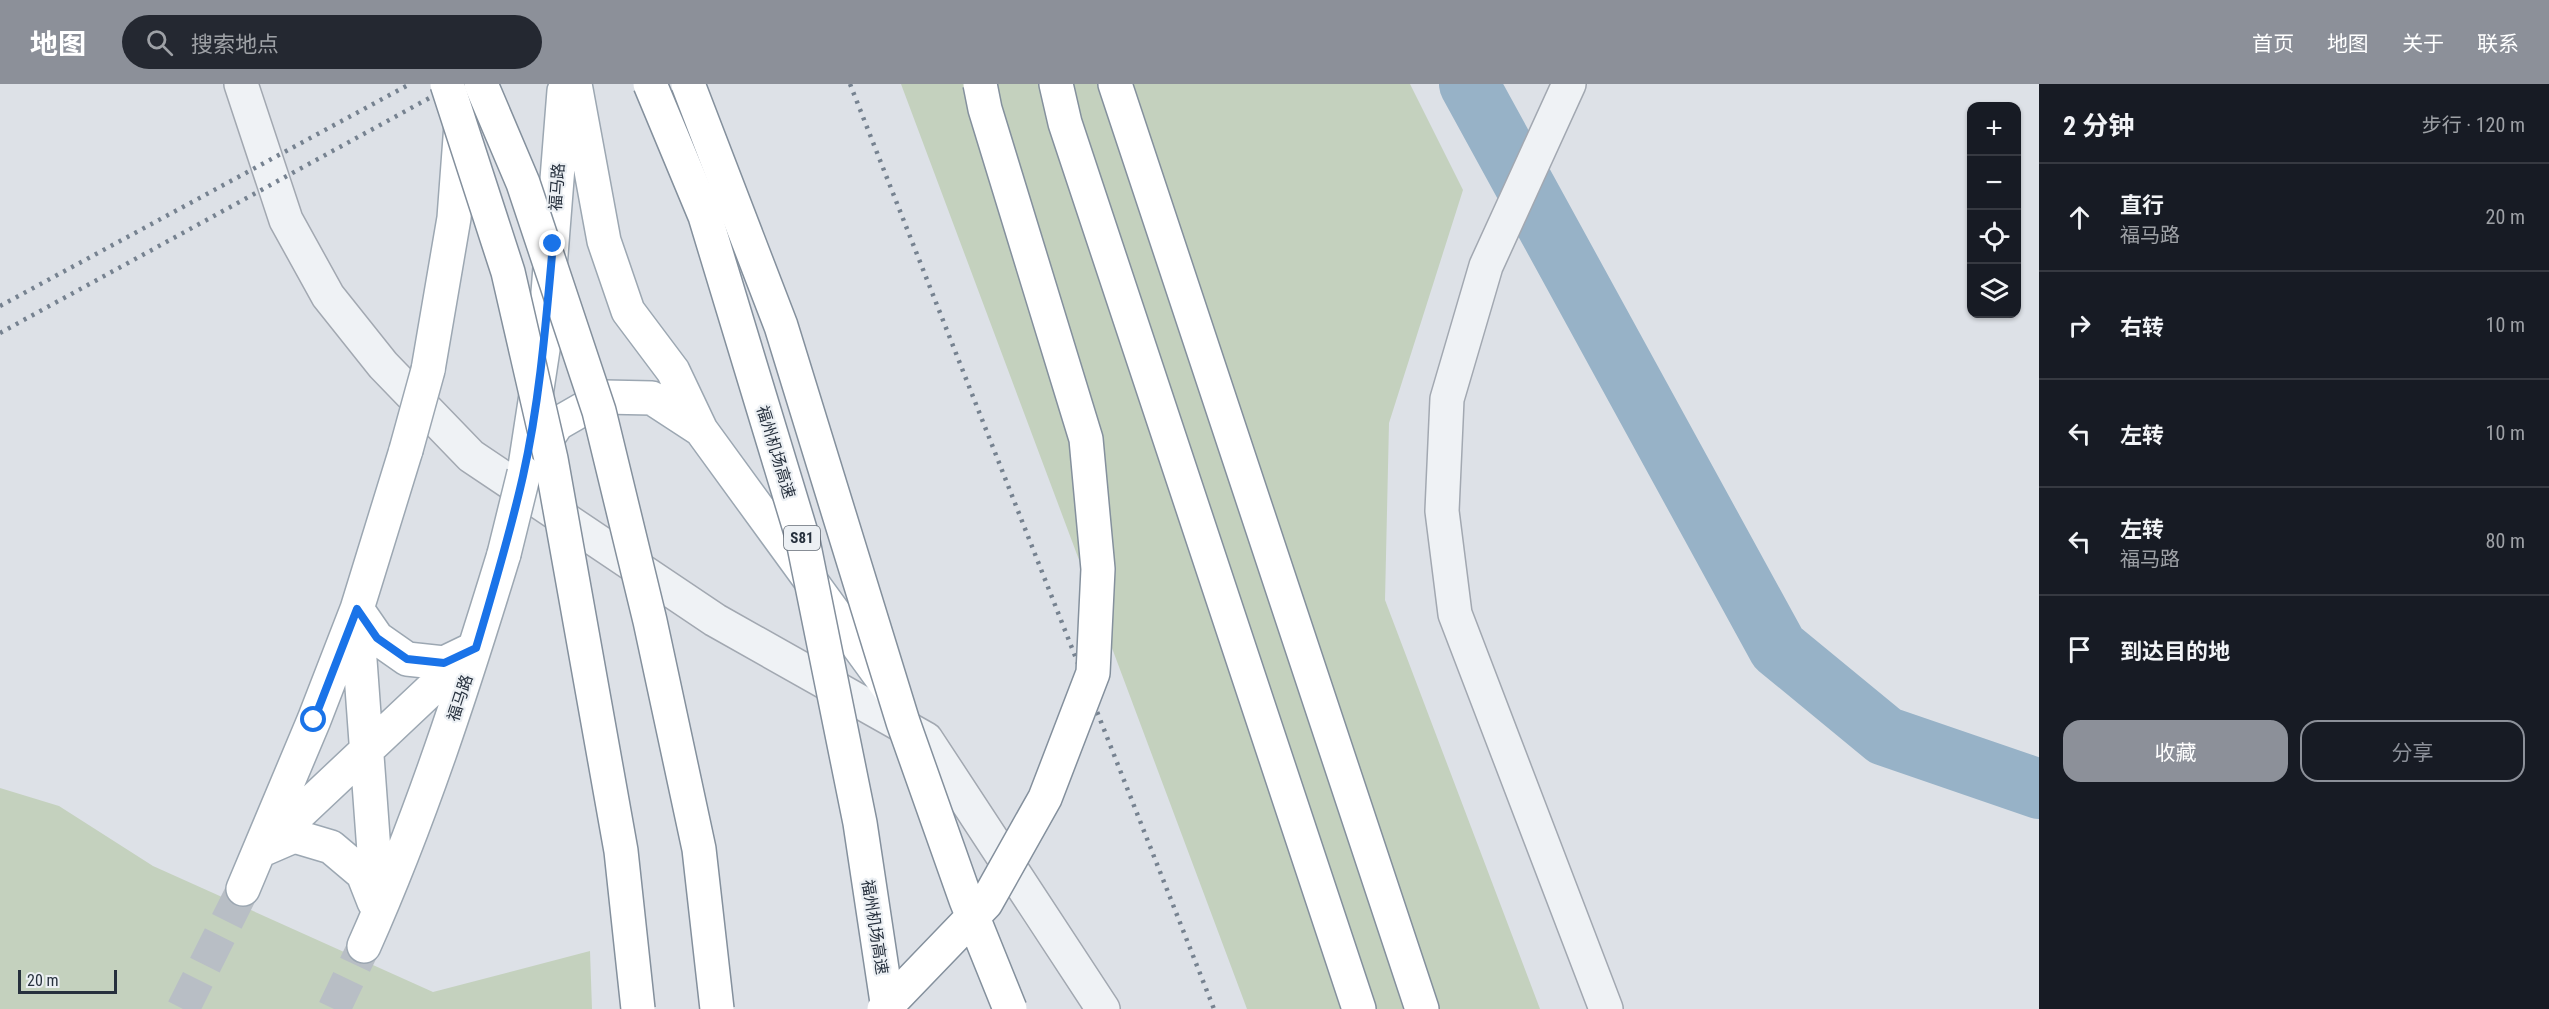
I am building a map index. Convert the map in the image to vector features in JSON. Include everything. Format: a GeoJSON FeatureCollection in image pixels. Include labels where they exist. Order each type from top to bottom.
{"type":"FeatureCollection","features":[{"type":"Feature","properties":{"kind":"main road"},"geometry":{"type":"LineString","coordinates":[[447,84],[508,272],[551,459],[621,851],[638,1009]]}},
{"type":"Feature","properties":{"kind":"main road"},"geometry":{"type":"LineString","coordinates":[[243,889],[314,720],[357,609],[428,370],[454,218],[464,84]]}},
{"type":"Feature","properties":{"kind":"main road"},"geometry":{"type":"LineString","coordinates":[[482,84],[523,183],[599,411],[650,621],[699,849],[717,1009]]}},
{"type":"Feature","properties":{"kind":"main road","name":"福马路"},"geometry":{"type":"LineString","coordinates":[[364,946],[429,790],[476,648],[504,554],[524,474],[544,343],[565,84]]}},
{"type":"Feature","properties":{"kind":"main road"},"geometry":{"type":"LineString","coordinates":[[575,84],[604,241],[628,311],[673,371],[700,430],[926,739]]}},
{"type":"Feature","properties":{"kind":"main road","name":"福州机场高速"},"geometry":{"type":"LineString","coordinates":[[650,84],[705,216],[802,536],[860,824],[886,1009]]}},
{"type":"Feature","properties":{"kind":"main road"},"geometry":{"type":"LineString","coordinates":[[688,84],[781,326],[903,722],[966,900],[1010,1009]]}},
{"type":"Feature","properties":{"kind":"main road"},"geometry":{"type":"LineString","coordinates":[[886,1009],[986,903],[1045,798],[1093,673],[1098,569],[1086,439],[985,109],[980,84]]}},
{"type":"Feature","properties":{"kind":"main road"},"geometry":{"type":"LineString","coordinates":[[1056,84],[1065,123],[1359,1009]]}},
{"type":"Feature","properties":{"kind":"main road"},"geometry":{"type":"LineString","coordinates":[[1115,84],[1422,1009]]}},
{"type":"Feature","properties":{"kind":"main road"},"geometry":{"type":"LineString","coordinates":[[524,474],[557,424],[604,397],[652,398],[700,430]]}},
{"type":"Feature","properties":{"kind":"main road"},"geometry":{"type":"LineString","coordinates":[[357,609],[377,638],[407,659],[444,663],[476,648]]}},
{"type":"Feature","properties":{"kind":"main road"},"geometry":{"type":"LineString","coordinates":[[357,609],[379,913]]}},
{"type":"Feature","properties":{"kind":"main road"},"geometry":{"type":"LineString","coordinates":[[259,851],[476,648]]}},
{"type":"Feature","properties":{"kind":"main road"},"geometry":{"type":"LineString","coordinates":[[259,851],[294,836],[331,847],[363,874],[379,913]]}},
{"type":"Feature","properties":{"kind":"street"},"geometry":{"type":"LineString","coordinates":[[241,84],[286,220],[328,296],[383,365],[471,456],[715,620],[926,739],[1103,1009]]}},
{"type":"Feature","properties":{"kind":"street"},"geometry":{"type":"LineString","coordinates":[[1569,84],[1486,267],[1447,399],[1442,510],[1455,614],[1606,1009]]}},
{"type":"Feature","properties":{"kind":"green space"},"geometry":{"type":"Polygon","coordinates":[[[901,84],[1410,84],[1463,190],[1389,423],[1385,600],[1540,1009],[1247,1009],[901,84]]]}},
{"type":"Feature","properties":{"kind":"green space"},"geometry":{"type":"Polygon","coordinates":[[[0,788],[59,806],[153,866],[433,992],[590,951],[592,1009],[0,1009],[0,788]]]}},
{"type":"Feature","properties":{"kind":"waterway"},"geometry":{"type":"LineString","coordinates":[[1469,84],[1778,648],[1885,736],[2039,789]]}},
{"type":"Feature","properties":{"kind":"tunnel"},"geometry":{"type":"LineString","coordinates":[[183,1009],[243,889]]}},
{"type":"Feature","properties":{"kind":"tunnel"},"geometry":{"type":"LineString","coordinates":[[334,1009],[364,946]]}},
{"type":"Feature","properties":{"kind":"railway"},"geometry":{"type":"LineString","coordinates":[[0,306],[410,84]]}},
{"type":"Feature","properties":{"kind":"railway"},"geometry":{"type":"LineString","coordinates":[[0,333],[455,84]]}},
{"type":"Feature","properties":{"kind":"railway"},"geometry":{"type":"LineString","coordinates":[[850,84],[1214,1009]]}},
{"type":"Feature","properties":{"kind":"route"},"geometry":{"type":"LineString","coordinates":[[314,720],[357,609],[377,638],[407,659],[444,663],[476,648],[504,554],[524,474],[544,343],[553,244]]}}]}
